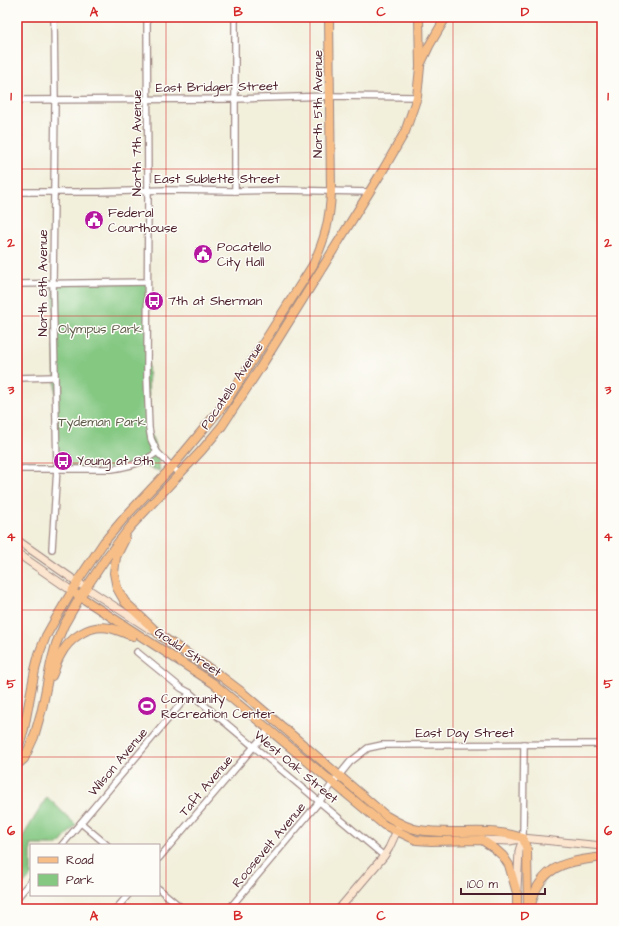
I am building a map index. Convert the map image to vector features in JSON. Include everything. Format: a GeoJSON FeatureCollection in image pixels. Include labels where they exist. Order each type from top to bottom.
{"type":"FeatureCollection","features":[{"type":"Feature","properties":{"kind":"main road","name":"North 5th Avenue"},"geometry":{"type":"LineString","coordinates":[[330,17],[331,192]]}},
{"type":"Feature","properties":{"kind":"main road"},"geometry":{"type":"LineString","coordinates":[[419,17],[420,67]]}},
{"type":"Feature","properties":{"kind":"main road"},"geometry":{"type":"LineString","coordinates":[[420,67],[429,46],[446,17]]}},
{"type":"Feature","properties":{"kind":"main road","name":"Pocatello Avenue"},"geometry":{"type":"LineString","coordinates":[[46,690],[56,644],[64,625],[80,597],[106,558],[131,526],[209,442],[229,416],[369,192],[405,132],[417,97],[420,67]]}},
{"type":"Feature","properties":{"kind":"main road","name":"Pocatello Avenue"},"geometry":{"type":"LineString","coordinates":[[17,749],[24,728],[35,670],[52,625],[77,582],[104,542],[125,517],[172,468],[226,402],[313,265],[325,236],[330,215],[331,192]]}},
{"type":"Feature","properties":{"kind":"main road"},"geometry":{"type":"LineString","coordinates":[[131,526],[114,564],[115,582],[119,593],[125,602],[161,636]]}},
{"type":"Feature","properties":{"kind":"main road","name":"Gould Street"},"geometry":{"type":"LineString","coordinates":[[17,540],[77,582],[161,636],[232,685],[385,815],[399,824],[418,830],[434,832],[510,833],[523,838]]}},
{"type":"Feature","properties":{"kind":"main road"},"geometry":{"type":"LineString","coordinates":[[17,552],[72,591]]}},
{"type":"Feature","properties":{"kind":"main road","name":"Gould Street"},"geometry":{"type":"LineString","coordinates":[[72,591],[213,683],[384,825],[396,832],[416,840],[482,840]]}},
{"type":"Feature","properties":{"kind":"main road"},"geometry":{"type":"LineString","coordinates":[[17,765],[24,759],[34,737],[46,690],[63,650],[73,639],[92,629],[105,628],[122,631],[170,655]]}},
{"type":"Feature","properties":{"kind":"main road"},"geometry":{"type":"LineString","coordinates":[[339,909],[384,856],[399,824]]}},
{"type":"Feature","properties":{"kind":"main road"},"geometry":{"type":"LineString","coordinates":[[482,840],[510,841],[523,838],[602,846]]}},
{"type":"Feature","properties":{"kind":"main road"},"geometry":{"type":"LineString","coordinates":[[517,909],[519,851],[523,838]]}},
{"type":"Feature","properties":{"kind":"main road"},"geometry":{"type":"LineString","coordinates":[[523,838],[527,850],[528,909]]}},
{"type":"Feature","properties":{"kind":"main road"},"geometry":{"type":"LineString","coordinates":[[482,840],[503,856],[509,865],[517,893]]}},
{"type":"Feature","properties":{"kind":"main road"},"geometry":{"type":"LineString","coordinates":[[528,909],[538,885],[552,870],[573,861],[602,857]]}},
{"type":"Feature","properties":{"kind":"street","name":"North 8th Avenue"},"geometry":{"type":"LineString","coordinates":[[52,549],[57,468],[54,284],[54,17]]}},
{"type":"Feature","properties":{"kind":"street","name":"North 7th Avenue"},"geometry":{"type":"LineString","coordinates":[[147,17],[147,282],[149,428],[151,439],[157,452],[179,474]]}},
{"type":"Feature","properties":{"kind":"street"},"geometry":{"type":"LineString","coordinates":[[235,17],[235,191]]}},
{"type":"Feature","properties":{"kind":"street","name":"East Bridger Street"},"geometry":{"type":"LineString","coordinates":[[17,100],[101,100],[148,98],[234,99],[330,96],[417,97]]}},
{"type":"Feature","properties":{"kind":"street","name":"East Sublette Street"},"geometry":{"type":"LineString","coordinates":[[17,192],[283,190],[369,192]]}},
{"type":"Feature","properties":{"kind":"street"},"geometry":{"type":"LineString","coordinates":[[17,284],[147,282]]}},
{"type":"Feature","properties":{"kind":"street"},"geometry":{"type":"LineString","coordinates":[[17,378],[55,377]]}},
{"type":"Feature","properties":{"kind":"street"},"geometry":{"type":"LineString","coordinates":[[17,469],[57,468],[112,470],[125,468],[136,464],[157,452]]}},
{"type":"Feature","properties":{"kind":"street","name":"West Oak Street"},"geometry":{"type":"LineString","coordinates":[[137,652],[181,688],[190,692],[384,856]]}},
{"type":"Feature","properties":{"kind":"street","name":"Wilson Avenue"},"geometry":{"type":"LineString","coordinates":[[63,844],[190,692]]}},
{"type":"Feature","properties":{"kind":"street","name":"Taft Avenue"},"geometry":{"type":"LineString","coordinates":[[160,857],[269,729]]}},
{"type":"Feature","properties":{"kind":"street"},"geometry":{"type":"LineString","coordinates":[[523,838],[524,744]]}},
{"type":"Feature","properties":{"kind":"street","name":"East Day Street"},"geometry":{"type":"LineString","coordinates":[[339,775],[350,762],[368,748],[382,745],[602,744]]}},
{"type":"Feature","properties":{"kind":"street","name":"Roosevelt Avenue"},"geometry":{"type":"LineString","coordinates":[[229,909],[319,802],[339,775]]}},
{"type":"Feature","properties":{"kind":"street"},"geometry":{"type":"LineString","coordinates":[[81,823],[106,844]]}},
{"type":"Feature","properties":{"kind":"street"},"geometry":{"type":"LineString","coordinates":[[17,898],[30,882]]}},
{"type":"Feature","properties":{"kind":"street"},"geometry":{"type":"LineString","coordinates":[[160,890],[183,909]]}},
{"type":"Feature","properties":{"kind":"street"},"geometry":{"type":"LineString","coordinates":[[116,909],[127,896]]}},
{"type":"Feature","properties":{"kind":"green space"},"geometry":{"type":"Polygon","coordinates":[[[147,282],[149,428],[157,452],[160,471],[136,464],[125,468],[57,468],[53,284],[147,282]]]}},
{"type":"Feature","properties":{"kind":"green space"},"geometry":{"type":"Polygon","coordinates":[[[47,797],[76,825],[59,844],[30,844],[30,877],[17,892],[17,846],[47,797]]]}},
{"type":"Feature","properties":{"kind":"place","name":"Federal Courthouse"},"geometry":{"type":"Point","coordinates":[94,220]}},
{"type":"Feature","properties":{"kind":"place","name":"Pocatello City Hall"},"geometry":{"type":"Point","coordinates":[203,254]}},
{"type":"Feature","properties":{"kind":"place","name":"7th at Sherman"},"geometry":{"type":"Point","coordinates":[154,301]}},
{"type":"Feature","properties":{"kind":"place","name":"Young at 8th"},"geometry":{"type":"Point","coordinates":[63,461]}},
{"type":"Feature","properties":{"kind":"place","name":"Community Recreation Center"},"geometry":{"type":"Point","coordinates":[147,706]}},
{"type":"Feature","properties":{"kind":"park label","name":"Olympus Park"},"geometry":{"type":"Point","coordinates":[100,329]}},
{"type":"Feature","properties":{"kind":"park label","name":"Tydeman Park"},"geometry":{"type":"Point","coordinates":[102,422]}}]}
